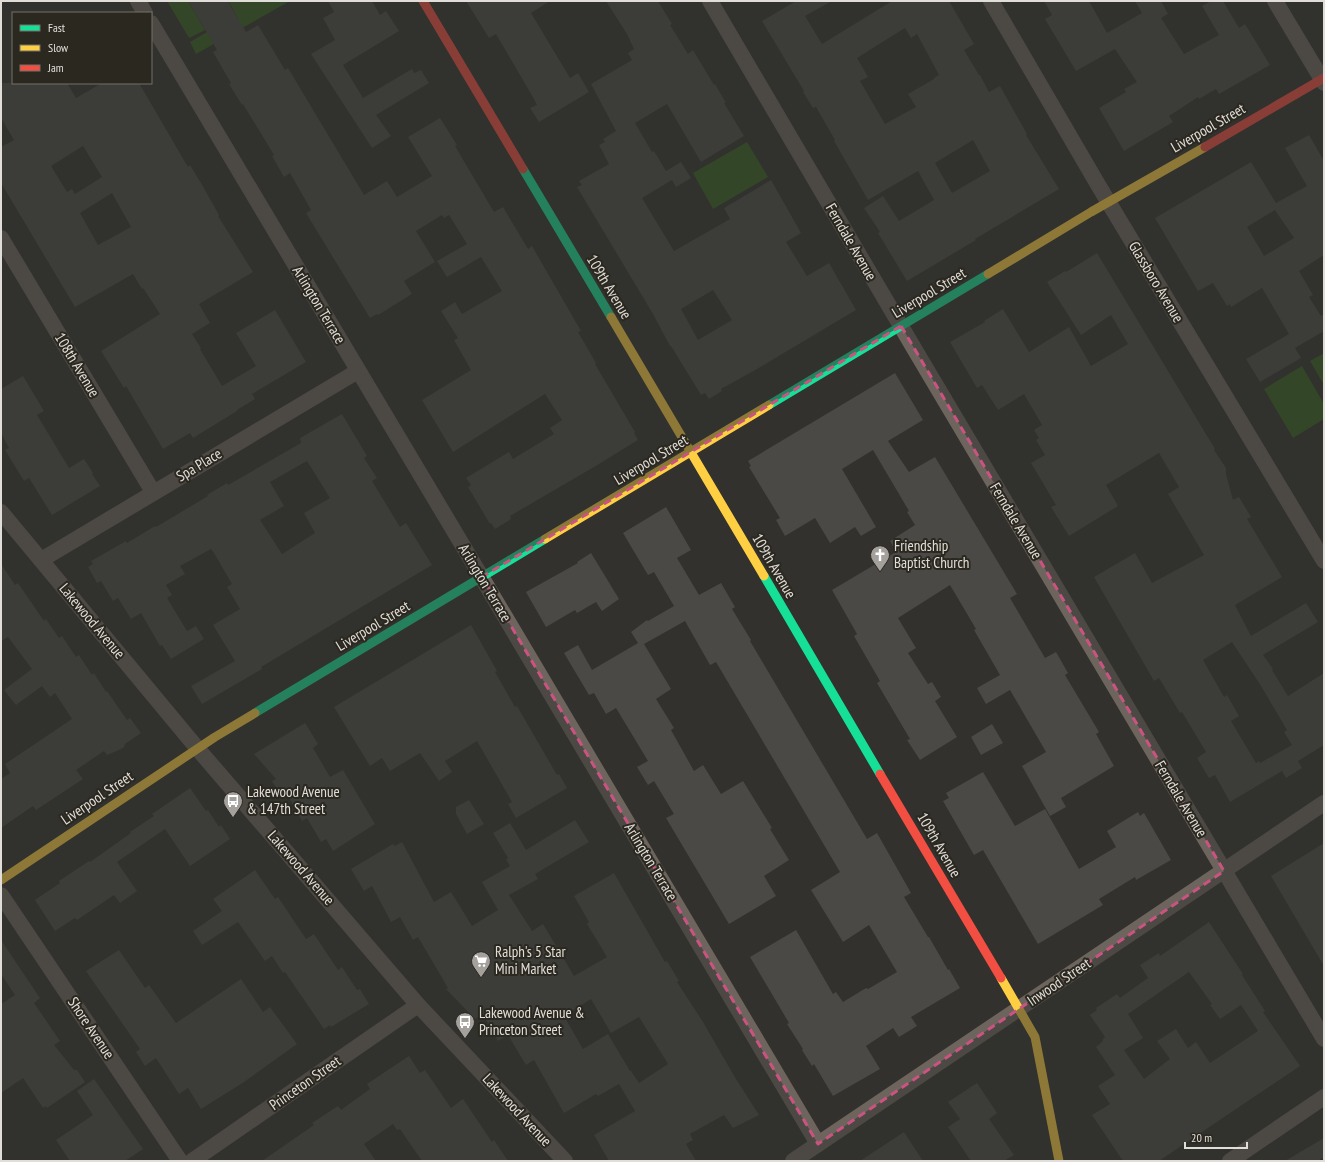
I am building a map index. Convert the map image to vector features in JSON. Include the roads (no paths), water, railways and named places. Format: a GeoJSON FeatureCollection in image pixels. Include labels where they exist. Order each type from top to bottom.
{"type":"FeatureCollection","features":[{"type":"Feature","properties":{"kind":"street"},"geometry":{"type":"LineString","coordinates":[[138,1],[144,12]]}},
{"type":"Feature","properties":{"kind":"street","name":"109th Avenue"},"geometry":{"type":"LineString","coordinates":[[423,1],[1019,1009],[1034,1037],[1059,1161]]}},
{"type":"Feature","properties":{"kind":"street","name":"Ferndale Avenue"},"geometry":{"type":"LineString","coordinates":[[710,1],[1324,1039]]}},
{"type":"Feature","properties":{"kind":"street","name":"Glassboro Avenue"},"geometry":{"type":"LineString","coordinates":[[991,1],[1108,202],[1324,561]]}},
{"type":"Feature","properties":{"kind":"street"},"geometry":{"type":"LineString","coordinates":[[1274,1],[1323,81]]}},
{"type":"Feature","properties":{"kind":"street","name":"Arlington Terrace"},"geometry":{"type":"LineString","coordinates":[[152,25],[482,576],[818,1144]]}},
{"type":"Feature","properties":{"kind":"street","name":"Liverpool Street"},"geometry":{"type":"LineString","coordinates":[[1,880],[197,748],[1108,202],[1323,81]]}},
{"type":"Feature","properties":{"kind":"street","name":"108th Avenue"},"geometry":{"type":"LineString","coordinates":[[1,238],[153,492]]}},
{"type":"Feature","properties":{"kind":"street","name":"Spa Place"},"geometry":{"type":"LineString","coordinates":[[41,560],[358,371]]}},
{"type":"Feature","properties":{"kind":"street","name":"Lakewood Avenue"},"geometry":{"type":"LineString","coordinates":[[1,512],[197,748],[418,1005],[565,1161]]}},
{"type":"Feature","properties":{"kind":"street","name":"Inwood Street"},"geometry":{"type":"LineString","coordinates":[[793,1161],[1324,803]]}},
{"type":"Feature","properties":{"kind":"street","name":"Shore Avenue"},"geometry":{"type":"LineString","coordinates":[[1,895],[180,1161]]}},
{"type":"Feature","properties":{"kind":"street","name":"Princeton Street"},"geometry":{"type":"LineString","coordinates":[[192,1161],[418,1005]]}},
{"type":"Feature","properties":{"kind":"street"},"geometry":{"type":"LineString","coordinates":[[1230,1161],[1324,1097]]}},
{"type":"Feature","properties":{"kind":"place","name":"Friendship Baptist Church"},"geometry":{"type":"Point","coordinates":[880,572]}},
{"type":"Feature","properties":{"kind":"place","name":"Lakewood Avenue & 147th Street"},"geometry":{"type":"Point","coordinates":[233,818]}},
{"type":"Feature","properties":{"kind":"place","name":"Ralph's 5 Star Mini Market"},"geometry":{"type":"Point","coordinates":[481,978]}},
{"type":"Feature","properties":{"kind":"place","name":"Lakewood Avenue & Princeton Street"},"geometry":{"type":"Point","coordinates":[465,1039]}}]}
